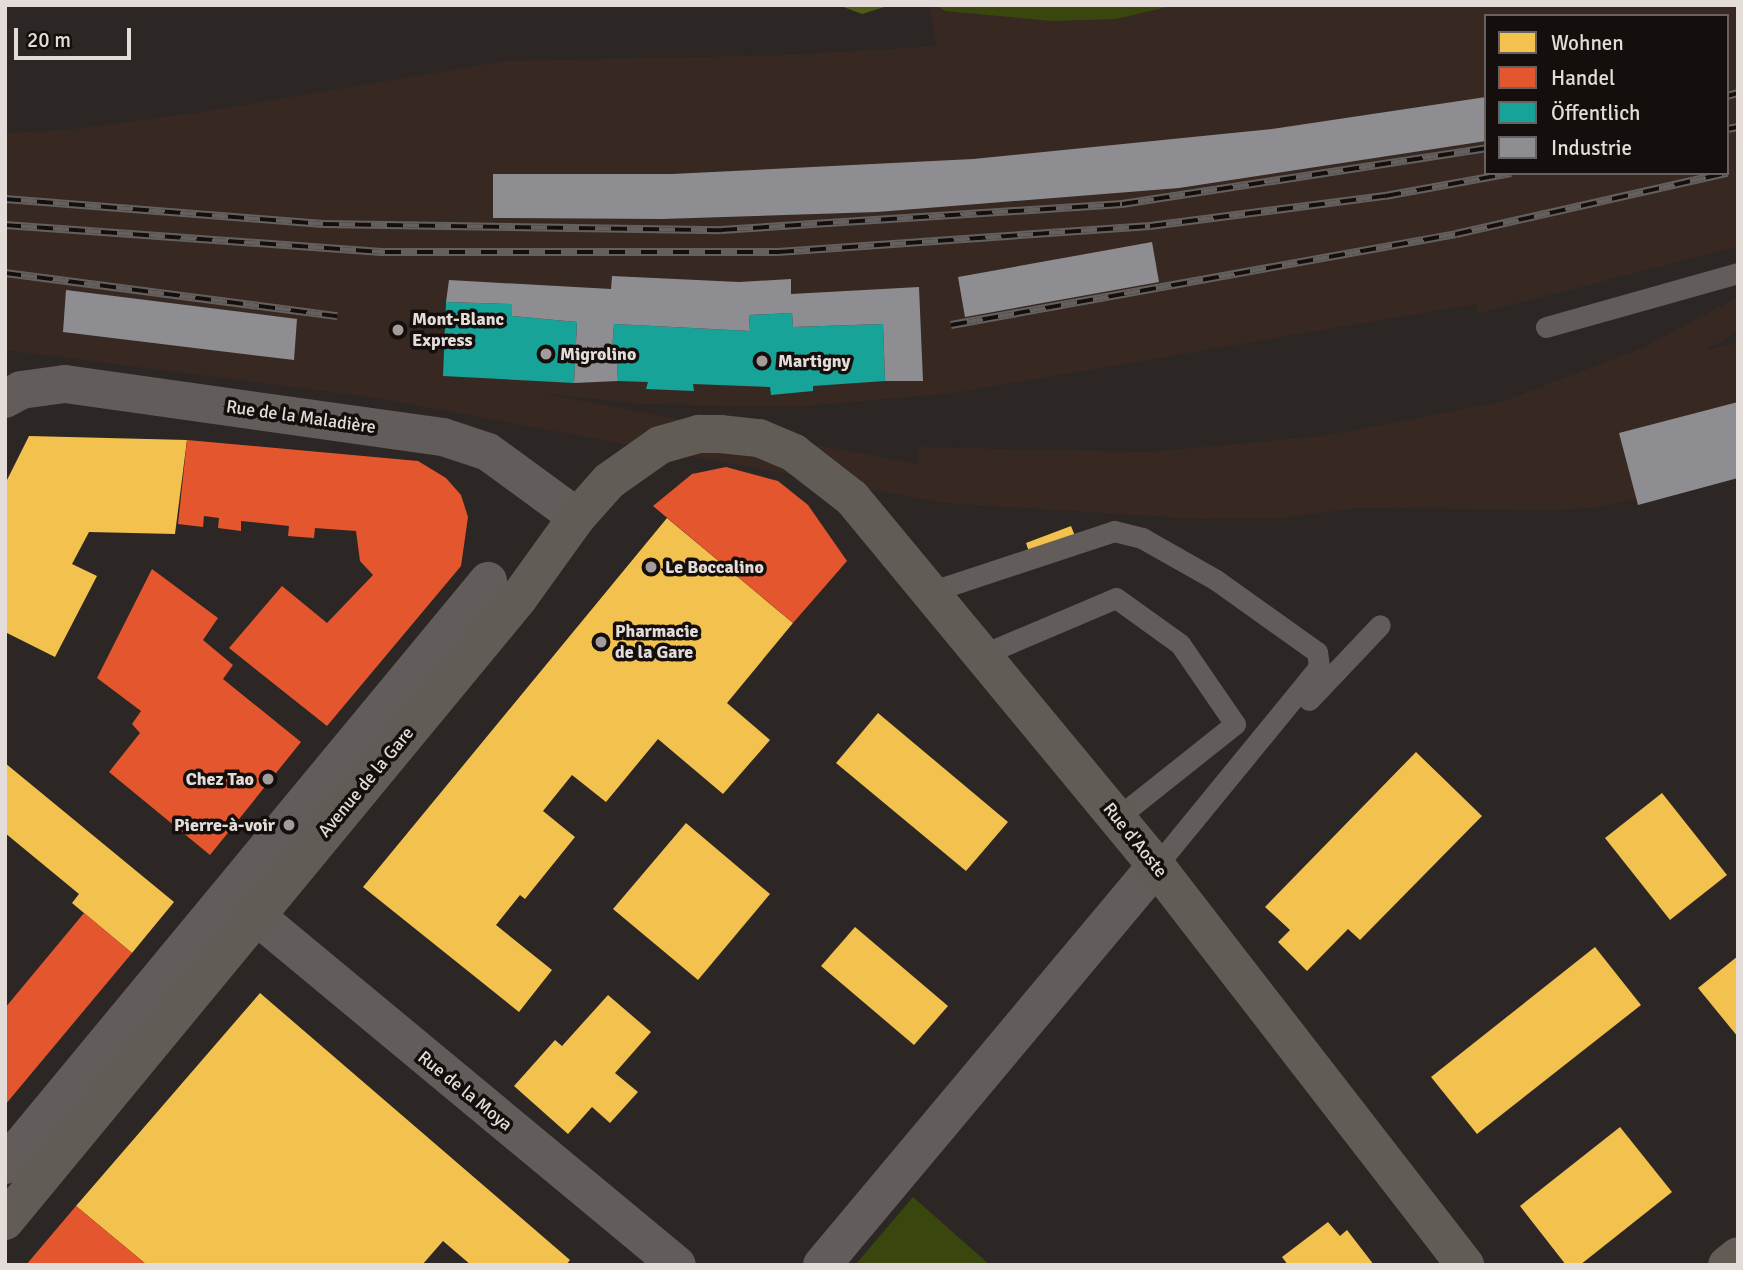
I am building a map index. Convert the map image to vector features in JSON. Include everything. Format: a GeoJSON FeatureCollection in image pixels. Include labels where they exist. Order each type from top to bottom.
{"type":"FeatureCollection","features":[{"type":"Feature","properties":{"kind":"main road"},"geometry":{"type":"LineString","coordinates":[[1727,1265],[1738,1256]]}},
{"type":"Feature","properties":{"kind":"street","name":"Rue de la Maladière"},"geometry":{"type":"LineString","coordinates":[[5,399],[21,390],[65,384],[443,437],[488,452],[577,517]]}},
{"type":"Feature","properties":{"kind":"street","name":"Avenue de la Gare"},"geometry":{"type":"LineString","coordinates":[[5,1222],[255,915],[518,600],[577,517],[625,467],[660,445],[699,434],[739,435],[776,444]]}},
{"type":"Feature","properties":{"kind":"street","name":"Rue d'Aoste"},"geometry":{"type":"LineString","coordinates":[[776,444],[838,484],[933,591],[1156,866],[1465,1265]]}},
{"type":"Feature","properties":{"kind":"street"},"geometry":{"type":"LineString","coordinates":[[5,1165],[488,581]]}},
{"type":"Feature","properties":{"kind":"street"},"geometry":{"type":"LineString","coordinates":[[822,1265],[1156,866]]}},
{"type":"Feature","properties":{"kind":"street","name":"Rue de la Moya"},"geometry":{"type":"LineString","coordinates":[[255,915],[677,1265]]}},
{"type":"Feature","properties":{"kind":"lane"},"geometry":{"type":"LineString","coordinates":[[1546,327],[1738,273]]}},
{"type":"Feature","properties":{"kind":"lane"},"geometry":{"type":"LineString","coordinates":[[1114,531],[1129,532],[1216,580],[1317,652],[1319,667],[1156,866],[933,591],[1114,531]]}},
{"type":"Feature","properties":{"kind":"lane"},"geometry":{"type":"LineString","coordinates":[[984,654],[1116,598],[1180,644],[1234,724],[1117,818]]}},
{"type":"Feature","properties":{"kind":"lane"},"geometry":{"type":"LineString","coordinates":[[1156,866],[1178,837],[1380,625]]}},
{"type":"Feature","properties":{"kind":"shaded area"},"geometry":{"type":"Polygon","coordinates":[[[929,5],[1738,5],[1738,247],[1479,313],[1476,304],[954,393],[795,407],[641,404],[540,393],[918,464],[919,447],[1149,452],[1323,436],[1501,402],[1642,348],[1738,297],[1738,331],[1706,350],[1738,343],[1738,474],[1596,508],[1551,510],[1357,508],[1283,518],[1200,519],[944,503],[370,397],[5,350],[5,133],[66,130],[194,113],[505,61],[788,55],[937,46],[929,5]]]}},
{"type":"Feature","properties":{"kind":"green space"},"geometry":{"type":"Polygon","coordinates":[[[838,5],[891,5],[862,14],[838,5]]]}},
{"type":"Feature","properties":{"kind":"green space"},"geometry":{"type":"Polygon","coordinates":[[[936,5],[1176,5],[1116,19],[1052,21],[945,11],[936,5]]]}},
{"type":"Feature","properties":{"kind":"green space"},"geometry":{"type":"Polygon","coordinates":[[[913,1197],[990,1265],[855,1265],[913,1197]]]}},
{"type":"Feature","properties":{"kind":"building: Wohnen"},"geometry":{"type":"Polygon","coordinates":[[[29,436],[187,440],[175,534],[89,532],[72,564],[97,576],[55,657],[5,632],[5,484],[29,436]]]}},
{"type":"Feature","properties":{"kind":"building: Wohnen"},"geometry":{"type":"Polygon","coordinates":[[[667,518],[793,623],[727,703],[770,740],[723,794],[658,739],[606,802],[572,775],[543,811],[575,837],[525,899],[520,895],[496,925],[552,970],[519,1012],[363,887],[667,518]]]}},
{"type":"Feature","properties":{"kind":"building: Wohnen"},"geometry":{"type":"Polygon","coordinates":[[[1071,526],[1075,536],[1029,552],[1026,543],[1071,526]]]}},
{"type":"Feature","properties":{"kind":"building: Wohnen"},"geometry":{"type":"Polygon","coordinates":[[[878,713],[1008,822],[966,871],[836,763],[878,713]]]}},
{"type":"Feature","properties":{"kind":"building: Wohnen"},"geometry":{"type":"Polygon","coordinates":[[[1416,752],[1482,816],[1360,940],[1348,929],[1307,971],[1278,942],[1290,930],[1265,907],[1416,752]]]}},
{"type":"Feature","properties":{"kind":"building: Wohnen"},"geometry":{"type":"Polygon","coordinates":[[[5,763],[174,902],[132,953],[72,903],[79,894],[5,833],[5,763]]]}},
{"type":"Feature","properties":{"kind":"building: Wohnen"},"geometry":{"type":"Polygon","coordinates":[[[1662,793],[1727,875],[1670,920],[1605,838],[1662,793]]]}},
{"type":"Feature","properties":{"kind":"building: Wohnen"},"geometry":{"type":"Polygon","coordinates":[[[686,823],[770,894],[698,980],[613,909],[686,823]]]}},
{"type":"Feature","properties":{"kind":"building: Wohnen"},"geometry":{"type":"Polygon","coordinates":[[[855,927],[948,1006],[914,1045],[821,966],[855,927]]]}},
{"type":"Feature","properties":{"kind":"building: Wohnen"},"geometry":{"type":"Polygon","coordinates":[[[1595,947],[1641,1005],[1477,1134],[1431,1077],[1595,947]]]}},
{"type":"Feature","properties":{"kind":"building: Wohnen"},"geometry":{"type":"Polygon","coordinates":[[[1738,956],[1738,1037],[1698,988],[1738,956]]]}},
{"type":"Feature","properties":{"kind":"building: Wohnen"},"geometry":{"type":"Polygon","coordinates":[[[260,993],[570,1260],[566,1265],[471,1265],[443,1241],[422,1265],[147,1265],[76,1206],[260,993]]]}},
{"type":"Feature","properties":{"kind":"building: Wohnen"},"geometry":{"type":"Polygon","coordinates":[[[608,995],[651,1032],[615,1073],[638,1092],[610,1123],[592,1107],[568,1134],[514,1086],[555,1040],[562,1046],[608,995]]]}},
{"type":"Feature","properties":{"kind":"building: Wohnen"},"geometry":{"type":"Polygon","coordinates":[[[1620,1127],[1672,1192],[1580,1265],[1566,1265],[1520,1206],[1620,1127]]]}},
{"type":"Feature","properties":{"kind":"building: Wohnen"},"geometry":{"type":"Polygon","coordinates":[[[1328,1222],[1340,1236],[1347,1230],[1374,1265],[1288,1265],[1282,1257],[1328,1222]]]}},
{"type":"Feature","properties":{"kind":"building: Handel"},"geometry":{"type":"Polygon","coordinates":[[[187,440],[418,461],[446,478],[461,495],[468,517],[461,566],[327,726],[229,648],[282,586],[327,623],[373,575],[360,561],[356,531],[315,528],[314,538],[288,536],[289,526],[241,521],[241,531],[218,528],[219,518],[204,516],[203,527],[178,524],[187,440]]]}},
{"type":"Feature","properties":{"kind":"building: Handel"},"geometry":{"type":"Polygon","coordinates":[[[726,467],[778,481],[808,505],[847,561],[793,623],[653,506],[692,474],[726,467]]]}},
{"type":"Feature","properties":{"kind":"building: Handel"},"geometry":{"type":"Polygon","coordinates":[[[152,569],[218,618],[203,640],[233,665],[223,679],[301,742],[210,855],[109,772],[140,733],[132,724],[141,711],[97,678],[152,569]]]}},
{"type":"Feature","properties":{"kind":"building: Handel"},"geometry":{"type":"Polygon","coordinates":[[[84,913],[132,953],[5,1105],[5,1008],[84,913]]]}},
{"type":"Feature","properties":{"kind":"building: Handel"},"geometry":{"type":"Polygon","coordinates":[[[76,1206],[147,1265],[26,1265],[76,1206]]]}},
{"type":"Feature","properties":{"kind":"building: Öffentlich"},"geometry":{"type":"Polygon","coordinates":[[[446,302],[512,304],[512,316],[577,322],[574,383],[443,376],[446,302]]]}},
{"type":"Feature","properties":{"kind":"building: Öffentlich"},"geometry":{"type":"Polygon","coordinates":[[[792,313],[793,327],[883,324],[885,381],[813,386],[813,391],[771,395],[770,387],[693,384],[694,391],[646,389],[648,382],[618,381],[617,364],[611,364],[614,324],[750,331],[749,315],[792,313]]]}},
{"type":"Feature","properties":{"kind":"building: Industrie"},"geometry":{"type":"Polygon","coordinates":[[[1484,97],[1484,141],[1179,188],[877,212],[662,219],[493,218],[493,174],[672,174],[973,159],[1272,129],[1484,97]]]}},
{"type":"Feature","properties":{"kind":"building: Industrie"},"geometry":{"type":"Polygon","coordinates":[[[1152,242],[1159,282],[965,317],[958,277],[1152,242]]]}},
{"type":"Feature","properties":{"kind":"building: Industrie"},"geometry":{"type":"Polygon","coordinates":[[[612,276],[739,282],[791,279],[791,294],[919,287],[923,381],[885,381],[883,324],[793,327],[792,313],[749,315],[750,331],[614,324],[611,364],[617,364],[618,381],[574,383],[577,322],[512,316],[512,304],[446,302],[449,280],[611,289],[612,276]]]}},
{"type":"Feature","properties":{"kind":"building: Industrie"},"geometry":{"type":"Polygon","coordinates":[[[66,290],[297,319],[294,360],[63,332],[66,290]]]}},
{"type":"Feature","properties":{"kind":"building: Industrie"},"geometry":{"type":"Polygon","coordinates":[[[1738,402],[1738,478],[1638,505],[1619,433],[1738,402]]]}},
{"type":"Feature","properties":{"kind":"railway"},"geometry":{"type":"LineString","coordinates":[[1729,95],[1738,93]]}},
{"type":"Feature","properties":{"kind":"railway"},"geometry":{"type":"LineString","coordinates":[[1729,129],[1738,127]]}},
{"type":"Feature","properties":{"kind":"railway"},"geometry":{"type":"LineString","coordinates":[[5,199],[323,224],[721,230],[1122,204],[1484,148]]}},
{"type":"Feature","properties":{"kind":"railway"},"geometry":{"type":"LineString","coordinates":[[5,225],[385,252],[778,252],[1150,226],[1385,196],[1500,175]]}},
{"type":"Feature","properties":{"kind":"railway"},"geometry":{"type":"LineString","coordinates":[[951,325],[1456,234],[1718,175]]}},
{"type":"Feature","properties":{"kind":"railway"},"geometry":{"type":"LineString","coordinates":[[5,273],[337,316]]}},
{"type":"Feature","properties":{"kind":"place","name":"Mont-Blanc Express"},"geometry":{"type":"Point","coordinates":[398,330]}},
{"type":"Feature","properties":{"kind":"place","name":"Migrolino"},"geometry":{"type":"Point","coordinates":[546,354]}},
{"type":"Feature","properties":{"kind":"place","name":"Martigny"},"geometry":{"type":"Point","coordinates":[762,361]}},
{"type":"Feature","properties":{"kind":"place","name":"Le Boccalino"},"geometry":{"type":"Point","coordinates":[651,567]}},
{"type":"Feature","properties":{"kind":"place","name":"Pharmacie de la Gare"},"geometry":{"type":"Point","coordinates":[601,642]}},
{"type":"Feature","properties":{"kind":"place","name":"Chez Tao"},"geometry":{"type":"Point","coordinates":[268,779]}},
{"type":"Feature","properties":{"kind":"place","name":"Pierre-à-voir"},"geometry":{"type":"Point","coordinates":[289,825]}}]}
